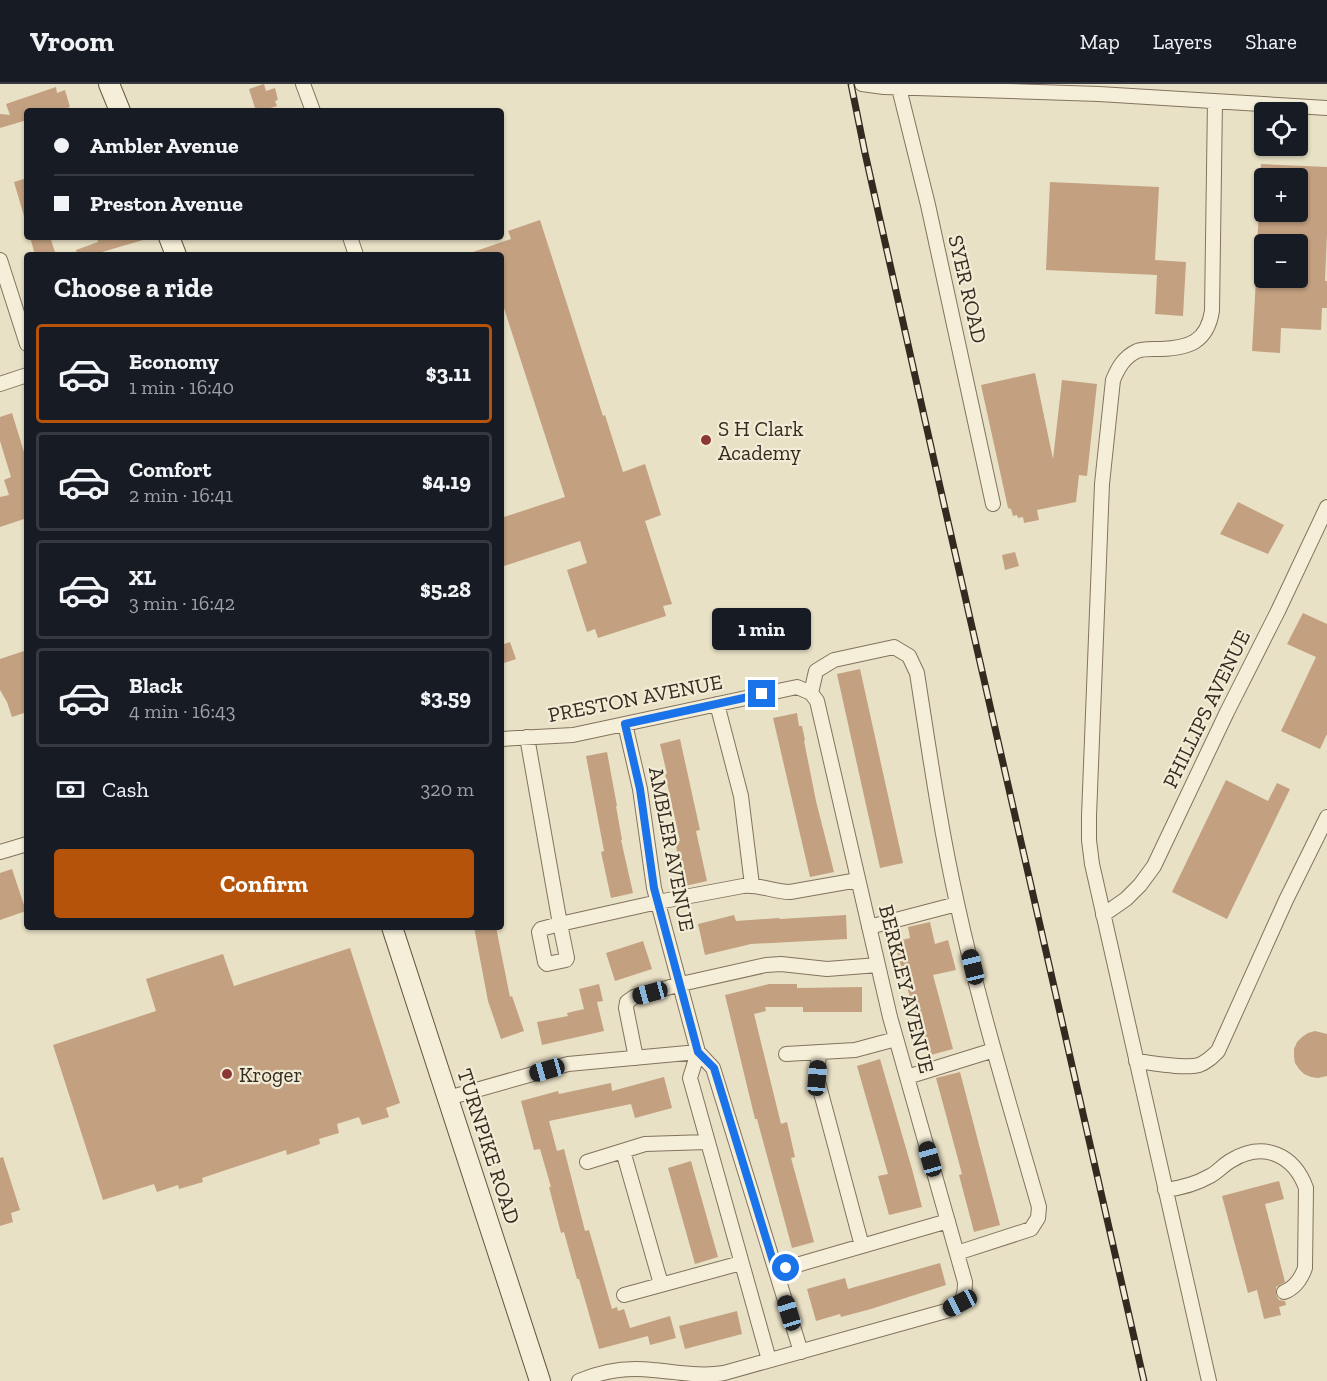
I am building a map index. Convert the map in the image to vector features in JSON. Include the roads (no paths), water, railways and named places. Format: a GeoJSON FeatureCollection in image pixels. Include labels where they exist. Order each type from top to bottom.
{"type":"FeatureCollection","features":[{"type":"Feature","properties":{"kind":"main road"},"geometry":{"type":"LineString","coordinates":[[109,84],[119,108]]}},
{"type":"Feature","properties":{"kind":"main road","name":"TURNPIKE ROAD"},"geometry":{"type":"LineString","coordinates":[[393,930],[540,1381]]}},
{"type":"Feature","properties":{"kind":"street"},"geometry":{"type":"LineString","coordinates":[[303,84],[312,108]]}},
{"type":"Feature","properties":{"kind":"street"},"geometry":{"type":"LineString","coordinates":[[862,84],[1099,94],[1327,108]]}},
{"type":"Feature","properties":{"kind":"street","name":"SYER ROAD"},"geometry":{"type":"LineString","coordinates":[[898,86],[933,227],[993,504]]}},
{"type":"Feature","properties":{"kind":"street"},"geometry":{"type":"LineString","coordinates":[[1209,1381],[1092,864],[1089,816],[1101,494],[1113,380],[1125,359],[1135,352],[1143,349],[1178,349],[1187,346],[1205,331],[1210,320],[1215,101]]}},
{"type":"Feature","properties":{"kind":"street"},"geometry":{"type":"LineString","coordinates":[[0,260],[24,335]]}},
{"type":"Feature","properties":{"kind":"street"},"geometry":{"type":"LineString","coordinates":[[0,384],[24,376]]}},
{"type":"Feature","properties":{"kind":"street","name":"PHILLIPS AVENUE"},"geometry":{"type":"LineString","coordinates":[[1103,915],[1135,890],[1154,866],[1327,507]]}},
{"type":"Feature","properties":{"kind":"street"},"geometry":{"type":"LineString","coordinates":[[811,693],[816,671],[834,660],[894,647],[909,656],[917,673],[939,813],[957,904],[994,1050],[1039,1207],[1038,1218],[1031,1229],[957,1253]]}},
{"type":"Feature","properties":{"kind":"street","name":"PRESTON AVENUE"},"geometry":{"type":"LineString","coordinates":[[504,739],[573,735],[798,687],[811,693]]}},
{"type":"Feature","properties":{"kind":"street","name":"BERKLEY AVENUE"},"geometry":{"type":"LineString","coordinates":[[801,1352],[946,1311],[960,1303],[965,1294],[965,1282],[896,1039],[817,701],[811,693]]}},
{"type":"Feature","properties":{"kind":"street"},"geometry":{"type":"LineString","coordinates":[[717,704],[741,796],[752,885]]}},
{"type":"Feature","properties":{"kind":"street","name":"AMBLER AVENUE"},"geometry":{"type":"LineString","coordinates":[[625,724],[640,789],[654,888],[698,1052],[714,1068],[801,1352]]}},
{"type":"Feature","properties":{"kind":"street"},"geometry":{"type":"LineString","coordinates":[[528,737],[560,924],[658,902],[752,885],[780,892],[790,892],[858,880]]}},
{"type":"Feature","properties":{"kind":"street"},"geometry":{"type":"LineString","coordinates":[[1136,1061],[1188,1067],[1199,1065],[1218,1051],[1286,900],[1327,817]]}},
{"type":"Feature","properties":{"kind":"street"},"geometry":{"type":"LineString","coordinates":[[0,852],[24,844]]}},
{"type":"Feature","properties":{"kind":"street"},"geometry":{"type":"LineString","coordinates":[[869,927],[957,904]]}},
{"type":"Feature","properties":{"kind":"street"},"geometry":{"type":"LineString","coordinates":[[636,1058],[626,1008],[627,1002],[634,997],[766,965],[781,964],[827,969],[878,965]]}},
{"type":"Feature","properties":{"kind":"street"},"geometry":{"type":"LineString","coordinates":[[786,1054],[855,1050],[896,1039]]}},
{"type":"Feature","properties":{"kind":"street"},"geometry":{"type":"LineString","coordinates":[[907,1077],[994,1050]]}},
{"type":"Feature","properties":{"kind":"street"},"geometry":{"type":"LineString","coordinates":[[448,1098],[568,1065],[698,1052]]}},
{"type":"Feature","properties":{"kind":"street","name":"AMBLER AVENUE"},"geometry":{"type":"LineString","coordinates":[[698,1052],[690,1078],[769,1360]]}},
{"type":"Feature","properties":{"kind":"street"},"geometry":{"type":"LineString","coordinates":[[819,1052],[817,1078],[862,1246]]}},
{"type":"Feature","properties":{"kind":"street"},"geometry":{"type":"LineString","coordinates":[[586,1162],[645,1144],[707,1142]]}},
{"type":"Feature","properties":{"kind":"street"},"geometry":{"type":"LineString","coordinates":[[623,1151],[661,1284]]}},
{"type":"Feature","properties":{"kind":"street"},"geometry":{"type":"LineString","coordinates":[[1165,1190],[1194,1184],[1211,1176],[1231,1160],[1244,1154],[1274,1153],[1294,1165],[1302,1176],[1306,1188],[1305,1268],[1295,1286],[1284,1292]]}},
{"type":"Feature","properties":{"kind":"street"},"geometry":{"type":"LineString","coordinates":[[776,1271],[948,1221]]}},
{"type":"Feature","properties":{"kind":"street"},"geometry":{"type":"LineString","coordinates":[[624,1295],[741,1263]]}},
{"type":"Feature","properties":{"kind":"street"},"geometry":{"type":"LineString","coordinates":[[579,1381],[616,1370],[650,1369],[708,1376],[801,1352]]}},
{"type":"Feature","properties":{"kind":"railway"},"geometry":{"type":"LineString","coordinates":[[851,84],[938,478],[1144,1381]]}},
{"type":"Feature","properties":{"kind":"place","name":"S H Clark Academy"},"geometry":{"type":"Point","coordinates":[706,440]}},
{"type":"Feature","properties":{"kind":"place","name":"Kroger"},"geometry":{"type":"Point","coordinates":[227,1074]}}]}
